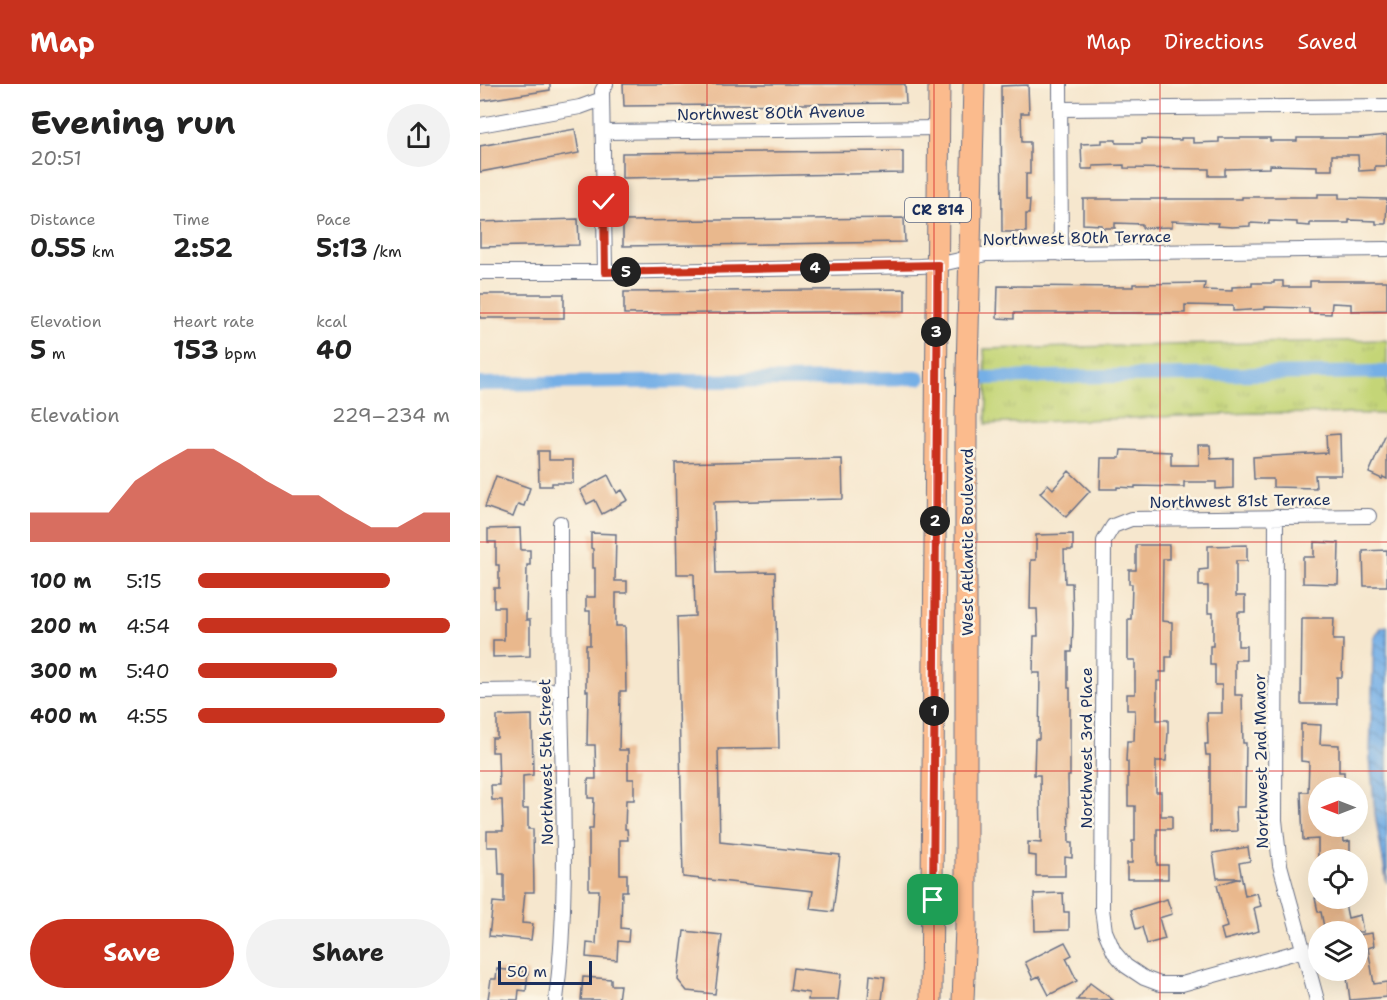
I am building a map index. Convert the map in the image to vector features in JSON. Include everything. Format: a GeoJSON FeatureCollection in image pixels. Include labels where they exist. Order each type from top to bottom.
{"type":"FeatureCollection","features":[{"type":"Feature","properties":{"kind":"main road","name":"West Atlantic Boulevard"},"geometry":{"type":"LineString","coordinates":[[931,1000],[939,84]]}},
{"type":"Feature","properties":{"kind":"main road","name":"West Atlantic Boulevard"},"geometry":{"type":"LineString","coordinates":[[963,1000],[966,904],[966,412],[974,84]]}},
{"type":"Feature","properties":{"kind":"street"},"geometry":{"type":"LineString","coordinates":[[605,272],[602,91],[606,84]]}},
{"type":"Feature","properties":{"kind":"street"},"geometry":{"type":"LineString","coordinates":[[1060,84],[1061,254]]}},
{"type":"Feature","properties":{"kind":"street"},"geometry":{"type":"LineString","coordinates":[[480,125],[580,107],[602,99]]}},
{"type":"Feature","properties":{"kind":"street"},"geometry":{"type":"LineString","coordinates":[[1060,109],[1387,106]]}},
{"type":"Feature","properties":{"kind":"street","name":"Northwest 80th Avenue"},"geometry":{"type":"LineString","coordinates":[[604,132],[939,128]]}},
{"type":"Feature","properties":{"kind":"street","name":"Northwest 80th Terrace"},"geometry":{"type":"LineString","coordinates":[[480,272],[605,272],[938,265],[986,255],[1387,249]]}},
{"type":"Feature","properties":{"kind":"street","name":"Northwest 2nd Manor"},"geometry":{"type":"LineString","coordinates":[[1276,516],[1275,820],[1280,865],[1317,1000]]}},
{"type":"Feature","properties":{"kind":"street","name":"Northwest 81st Terrace"},"geometry":{"type":"LineString","coordinates":[[1113,526],[1131,519],[1369,516]]}},
{"type":"Feature","properties":{"kind":"street","name":"Northwest 5th Street"},"geometry":{"type":"LineString","coordinates":[[556,1000],[563,947],[565,878],[560,523]]}},
{"type":"Feature","properties":{"kind":"street","name":"Northwest 3rd Place"},"geometry":{"type":"LineString","coordinates":[[1113,526],[1104,541],[1101,909],[1105,931],[1114,952],[1126,966],[1144,978],[1160,984],[1182,984],[1304,950]]}},
{"type":"Feature","properties":{"kind":"street"},"geometry":{"type":"LineString","coordinates":[[480,691],[561,690]]}},
{"type":"Feature","properties":{"kind":"green space"},"geometry":{"type":"Polygon","coordinates":[[[1387,340],[1387,414],[1253,413],[986,424],[984,349],[1387,340]]]}},
{"type":"Feature","properties":{"kind":"water"},"geometry":{"type":"Polygon","coordinates":[[[1387,626],[1387,883],[1375,814],[1370,757],[1374,638],[1381,628],[1387,626]]]}},
{"type":"Feature","properties":{"kind":"building"},"geometry":{"type":"Polygon","coordinates":[[[480,84],[550,84],[550,90],[480,101],[480,84]]]}},
{"type":"Feature","properties":{"kind":"building"},"geometry":{"type":"Polygon","coordinates":[[[623,84],[905,84],[906,103],[624,106],[623,84]]]}},
{"type":"Feature","properties":{"kind":"building"},"geometry":{"type":"Polygon","coordinates":[[[1028,85],[1029,113],[1021,113],[1022,142],[1030,142],[1030,174],[1026,174],[1026,200],[1030,200],[1029,214],[1026,214],[1026,232],[1002,232],[1001,86],[1028,85]]]}},
{"type":"Feature","properties":{"kind":"building"},"geometry":{"type":"Polygon","coordinates":[[[575,129],[579,153],[480,172],[480,146],[575,129]]]}},
{"type":"Feature","properties":{"kind":"building"},"geometry":{"type":"Polygon","coordinates":[[[1387,135],[1387,166],[1375,166],[1375,170],[1359,171],[1358,155],[1332,155],[1332,170],[1317,170],[1317,166],[1270,165],[1270,168],[1225,169],[1225,176],[1209,176],[1209,169],[1124,168],[1124,165],[1093,166],[1093,169],[1082,169],[1081,144],[1102,143],[1102,140],[1116,140],[1116,143],[1142,143],[1142,139],[1193,138],[1193,143],[1219,142],[1219,138],[1270,138],[1270,141],[1297,141],[1297,138],[1358,138],[1387,135]]]}},
{"type":"Feature","properties":{"kind":"building"},"geometry":{"type":"Polygon","coordinates":[[[903,151],[903,173],[622,178],[622,153],[903,151]]]}},
{"type":"Feature","properties":{"kind":"building"},"geometry":{"type":"Polygon","coordinates":[[[1318,194],[1339,194],[1339,198],[1387,199],[1386,224],[1376,224],[1376,221],[1349,220],[1349,223],[1310,223],[1310,226],[1297,225],[1297,222],[1269,221],[1269,224],[1250,223],[1250,226],[1232,227],[1217,226],[1218,223],[1172,221],[1172,227],[1142,228],[1142,224],[1115,223],[1115,228],[1102,228],[1102,225],[1083,224],[1083,199],[1242,199],[1242,197],[1318,197],[1318,194]]]}},
{"type":"Feature","properties":{"kind":"building"},"geometry":{"type":"Polygon","coordinates":[[[904,218],[905,242],[623,246],[623,221],[904,218]]]}},
{"type":"Feature","properties":{"kind":"building"},"geometry":{"type":"Polygon","coordinates":[[[578,219],[579,245],[480,247],[480,222],[578,219]]]}},
{"type":"Feature","properties":{"kind":"building"},"geometry":{"type":"Polygon","coordinates":[[[1274,281],[1283,281],[1283,287],[1310,287],[1310,281],[1387,281],[1387,310],[1351,311],[1351,304],[1332,303],[1331,314],[1309,313],[1309,308],[1265,307],[1265,309],[1233,311],[1233,306],[1185,305],[1185,313],[1014,313],[1014,319],[997,318],[998,286],[1133,287],[1133,284],[1205,283],[1204,290],[1232,291],[1232,287],[1252,286],[1252,283],[1274,283],[1274,281]]]}},
{"type":"Feature","properties":{"kind":"building"},"geometry":{"type":"Polygon","coordinates":[[[905,289],[905,311],[624,314],[624,292],[905,289]]]}},
{"type":"Feature","properties":{"kind":"building"},"geometry":{"type":"Polygon","coordinates":[[[480,294],[564,294],[564,318],[480,318],[480,294]]]}},
{"type":"Feature","properties":{"kind":"building"},"geometry":{"type":"Polygon","coordinates":[[[1387,432],[1387,479],[1383,477],[1382,479],[1369,473],[1387,432]]]}},
{"type":"Feature","properties":{"kind":"building"},"geometry":{"type":"Polygon","coordinates":[[[1340,434],[1341,475],[1315,475],[1316,488],[1273,487],[1273,479],[1254,479],[1253,457],[1327,453],[1326,435],[1340,434]]]}},
{"type":"Feature","properties":{"kind":"building"},"geometry":{"type":"Polygon","coordinates":[[[1198,445],[1210,445],[1211,459],[1233,458],[1233,488],[1216,489],[1216,482],[1184,482],[1184,487],[1135,486],[1135,488],[1100,489],[1101,458],[1120,458],[1121,450],[1171,452],[1171,465],[1199,465],[1198,445]]]}},
{"type":"Feature","properties":{"kind":"building"},"geometry":{"type":"Polygon","coordinates":[[[538,451],[549,451],[549,460],[573,460],[573,483],[552,483],[552,486],[539,486],[538,451]]]}},
{"type":"Feature","properties":{"kind":"building"},"geometry":{"type":"Polygon","coordinates":[[[842,459],[843,499],[714,502],[716,573],[775,572],[779,748],[718,749],[720,842],[840,855],[833,912],[810,909],[813,891],[683,877],[677,617],[695,616],[694,574],[677,574],[675,463],[842,459]]]}},
{"type":"Feature","properties":{"kind":"building"},"geometry":{"type":"Polygon","coordinates":[[[1069,471],[1090,491],[1066,517],[1040,493],[1048,484],[1053,489],[1069,471]]]}},
{"type":"Feature","properties":{"kind":"building"},"geometry":{"type":"Polygon","coordinates":[[[608,475],[617,493],[622,490],[628,500],[602,514],[595,500],[587,504],[580,490],[608,475]]]}},
{"type":"Feature","properties":{"kind":"building"},"geometry":{"type":"Polygon","coordinates":[[[496,476],[530,488],[524,506],[518,504],[513,517],[485,507],[496,476]]]}},
{"type":"Feature","properties":{"kind":"building"},"geometry":{"type":"Polygon","coordinates":[[[520,528],[521,550],[530,550],[530,565],[527,565],[526,620],[530,620],[530,656],[493,657],[493,640],[504,640],[504,607],[494,607],[494,588],[499,588],[499,565],[496,565],[496,542],[488,542],[488,529],[520,528]]]}},
{"type":"Feature","properties":{"kind":"building"},"geometry":{"type":"Polygon","coordinates":[[[591,533],[616,534],[615,581],[627,581],[627,593],[616,593],[616,626],[625,626],[626,691],[620,691],[619,750],[628,750],[628,779],[634,779],[634,800],[626,800],[625,829],[627,829],[628,840],[620,840],[620,874],[627,874],[627,891],[622,891],[621,928],[629,929],[628,942],[618,941],[617,960],[586,957],[587,943],[596,944],[599,890],[589,890],[589,829],[593,829],[594,798],[588,798],[588,779],[596,779],[595,745],[587,745],[586,645],[590,645],[590,611],[586,611],[586,597],[595,597],[595,568],[593,568],[591,533]]]}},
{"type":"Feature","properties":{"kind":"building"},"geometry":{"type":"Polygon","coordinates":[[[1073,534],[1073,550],[1064,550],[1065,583],[1072,583],[1072,652],[1068,652],[1070,776],[1068,776],[1069,843],[1072,843],[1072,858],[1065,857],[1065,876],[1036,876],[1036,856],[1028,855],[1028,842],[1041,843],[1040,775],[1034,775],[1035,739],[1039,739],[1040,673],[1033,673],[1034,636],[1038,636],[1037,609],[1030,609],[1031,560],[1036,560],[1036,535],[1073,534]]]}},
{"type":"Feature","properties":{"kind":"building"},"geometry":{"type":"Polygon","coordinates":[[[1314,542],[1339,543],[1338,584],[1303,583],[1303,557],[1314,557],[1314,542]]]}},
{"type":"Feature","properties":{"kind":"building"},"geometry":{"type":"Polygon","coordinates":[[[1136,545],[1169,545],[1169,559],[1163,559],[1162,621],[1172,622],[1172,657],[1166,657],[1166,672],[1160,672],[1160,681],[1157,681],[1157,720],[1168,720],[1168,733],[1166,761],[1156,761],[1156,792],[1161,792],[1161,816],[1172,816],[1172,829],[1157,829],[1157,865],[1168,865],[1168,879],[1127,879],[1127,863],[1132,863],[1132,841],[1135,841],[1135,806],[1128,806],[1128,762],[1126,761],[1127,741],[1134,741],[1135,710],[1127,710],[1127,694],[1135,694],[1135,660],[1128,660],[1128,619],[1131,619],[1132,584],[1129,584],[1129,570],[1136,570],[1136,545]]]}},
{"type":"Feature","properties":{"kind":"building"},"geometry":{"type":"Polygon","coordinates":[[[1247,545],[1247,561],[1236,561],[1236,596],[1245,596],[1245,612],[1238,612],[1238,646],[1246,646],[1246,660],[1235,660],[1235,695],[1242,695],[1243,743],[1246,743],[1245,807],[1236,807],[1237,831],[1210,832],[1210,755],[1206,755],[1205,744],[1208,744],[1207,713],[1222,713],[1222,685],[1215,685],[1215,665],[1210,665],[1210,646],[1213,646],[1213,613],[1208,613],[1208,586],[1199,586],[1199,570],[1208,569],[1208,546],[1247,545]]]}},
{"type":"Feature","properties":{"kind":"building"},"geometry":{"type":"Polygon","coordinates":[[[1387,550],[1387,586],[1364,586],[1363,551],[1387,550]]]}},
{"type":"Feature","properties":{"kind":"building"},"geometry":{"type":"Polygon","coordinates":[[[1302,618],[1334,618],[1333,640],[1343,640],[1342,677],[1337,677],[1337,704],[1301,704],[1302,618]]]}},
{"type":"Feature","properties":{"kind":"building"},"geometry":{"type":"Polygon","coordinates":[[[532,715],[533,775],[523,776],[523,809],[528,809],[528,829],[533,829],[534,892],[525,892],[522,923],[533,924],[531,940],[489,936],[493,902],[504,903],[504,874],[499,874],[498,847],[487,847],[487,831],[503,831],[502,800],[492,800],[491,785],[499,785],[498,752],[492,752],[492,738],[497,738],[497,716],[532,715]]]}},
{"type":"Feature","properties":{"kind":"building"},"geometry":{"type":"Polygon","coordinates":[[[1301,724],[1321,725],[1320,744],[1339,745],[1339,772],[1344,772],[1344,777],[1308,777],[1309,762],[1301,761],[1301,724]]]}},
{"type":"Feature","properties":{"kind":"building"},"geometry":{"type":"Polygon","coordinates":[[[1301,792],[1308,792],[1308,837],[1344,837],[1344,842],[1350,841],[1350,849],[1318,849],[1318,839],[1303,840],[1301,792]]]}},
{"type":"Feature","properties":{"kind":"building"},"geometry":{"type":"Polygon","coordinates":[[[1248,847],[1250,861],[1239,863],[1245,896],[1257,893],[1261,906],[1254,908],[1259,931],[1224,940],[1221,929],[1227,927],[1217,885],[1240,878],[1217,878],[1213,853],[1248,847]]]}},
{"type":"Feature","properties":{"kind":"building"},"geometry":{"type":"Polygon","coordinates":[[[1063,893],[1064,912],[1069,912],[1069,930],[1035,931],[1034,894],[1063,893]]]}},
{"type":"Feature","properties":{"kind":"building"},"geometry":{"type":"Polygon","coordinates":[[[1167,899],[1172,914],[1159,918],[1165,939],[1147,944],[1142,927],[1136,929],[1131,910],[1167,899]]]}},
{"type":"Feature","properties":{"kind":"building"},"geometry":{"type":"Polygon","coordinates":[[[1317,909],[1346,909],[1348,918],[1360,915],[1361,921],[1323,921],[1321,912],[1318,912],[1317,909]]]}},
{"type":"Feature","properties":{"kind":"building"},"geometry":{"type":"Polygon","coordinates":[[[684,931],[722,935],[715,994],[687,991],[678,980],[684,931]]]}},
{"type":"Feature","properties":{"kind":"building"},"geometry":{"type":"Polygon","coordinates":[[[1372,933],[1374,946],[1368,948],[1368,934],[1372,933]]]}},
{"type":"Feature","properties":{"kind":"building"},"geometry":{"type":"Polygon","coordinates":[[[1065,942],[1072,955],[1066,958],[1077,981],[1049,995],[1039,976],[1033,979],[1025,962],[1065,942]]]}},
{"type":"Feature","properties":{"kind":"building"},"geometry":{"type":"Polygon","coordinates":[[[1368,948],[1374,984],[1387,982],[1387,997],[1350,1000],[1347,981],[1368,981],[1368,948]]]}},
{"type":"Feature","properties":{"kind":"building"},"geometry":{"type":"Polygon","coordinates":[[[793,968],[841,974],[838,1000],[808,1000],[809,993],[790,990],[793,968]]]}},
{"type":"Feature","properties":{"kind":"building"},"geometry":{"type":"Polygon","coordinates":[[[497,969],[528,972],[526,991],[519,990],[518,1000],[488,999],[491,979],[496,979],[497,969]]]}},
{"type":"Feature","properties":{"kind":"building"},"geometry":{"type":"Polygon","coordinates":[[[870,975],[885,977],[882,1000],[868,1000],[870,975]]]}},
{"type":"Feature","properties":{"kind":"building"},"geometry":{"type":"Polygon","coordinates":[[[583,977],[611,979],[611,985],[620,985],[618,1000],[581,1000],[583,977]]]}},
{"type":"Feature","properties":{"kind":"building"},"geometry":{"type":"Polygon","coordinates":[[[1090,983],[1113,1000],[1077,1000],[1090,983]]]}},
{"type":"Feature","properties":{"kind":"waterway"},"geometry":{"type":"LineString","coordinates":[[985,378],[1387,372]]}},
{"type":"Feature","properties":{"kind":"waterway"},"geometry":{"type":"LineString","coordinates":[[480,384],[919,378]]}},
{"type":"Feature","properties":{"kind":"route"},"geometry":{"type":"LineString","coordinates":[[604,202],[605,272],[938,265],[933,900]]}}]}
